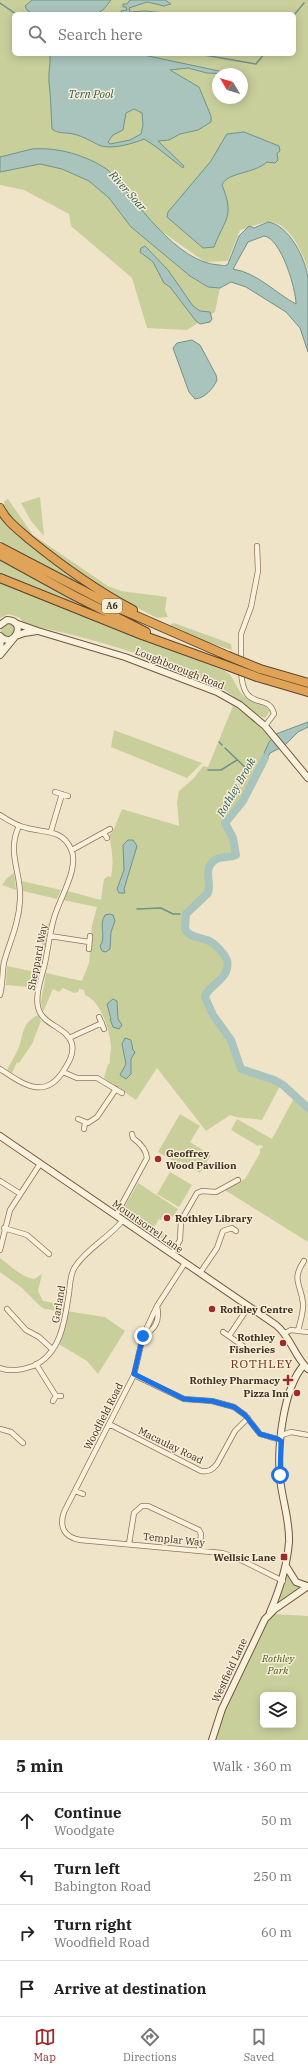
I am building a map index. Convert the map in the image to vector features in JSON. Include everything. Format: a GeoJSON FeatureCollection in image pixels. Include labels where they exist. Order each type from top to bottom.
{"type":"FeatureCollection","features":[{"type":"Feature","properties":{"kind":"highway"},"geometry":{"type":"LineString","coordinates":[[0,508],[9,521],[66,568],[100,592],[174,634]]}},
{"type":"Feature","properties":{"kind":"highway","name":"A6"},"geometry":{"type":"LineString","coordinates":[[0,547],[76,589],[174,634],[228,656],[259,673],[308,692]]}},
{"type":"Feature","properties":{"kind":"highway","name":"A6"},"geometry":{"type":"LineString","coordinates":[[0,555],[73,596],[179,648],[225,665],[308,683]]}},
{"type":"Feature","properties":{"kind":"highway"},"geometry":{"type":"LineString","coordinates":[[0,578],[142,635],[179,648]]}},
{"type":"Feature","properties":{"kind":"street"},"geometry":{"type":"LineString","coordinates":[[257,546],[258,571],[251,607],[241,634],[241,679],[245,694],[254,700],[267,703],[273,709],[274,714],[264,726]]}},
{"type":"Feature","properties":{"kind":"street","name":"Loughborough Road"},"geometry":{"type":"LineString","coordinates":[[1,622],[10,620],[38,631],[125,657],[210,689],[240,705],[264,726],[308,778]]}},
{"type":"Feature","properties":{"kind":"street"},"geometry":{"type":"LineString","coordinates":[[0,654],[15,637],[18,628],[15,623]]}},
{"type":"Feature","properties":{"kind":"street","name":"Loughborough Road"},"geometry":{"type":"LineString","coordinates":[[0,636],[6,640],[24,633],[38,631]]}},
{"type":"Feature","properties":{"kind":"street"},"geometry":{"type":"LineString","coordinates":[[0,636],[0,654]]}},
{"type":"Feature","properties":{"kind":"street"},"geometry":{"type":"LineString","coordinates":[[55,792],[68,796]]}},
{"type":"Feature","properties":{"kind":"street"},"geometry":{"type":"LineString","coordinates":[[51,831],[62,794]]}},
{"type":"Feature","properties":{"kind":"street"},"geometry":{"type":"LineString","coordinates":[[0,815],[20,826],[34,830],[51,831],[64,838],[72,850],[110,830]]}},
{"type":"Feature","properties":{"kind":"street"},"geometry":{"type":"LineString","coordinates":[[0,995],[5,960],[16,929],[20,912],[20,889],[13,851],[14,840],[20,826]]}},
{"type":"Feature","properties":{"kind":"street"},"geometry":{"type":"LineString","coordinates":[[104,833],[107,838]]}},
{"type":"Feature","properties":{"kind":"street","name":"Sheppard Way"},"geometry":{"type":"LineString","coordinates":[[69,1038],[43,1018],[38,1009],[38,1000],[57,907],[74,863],[72,850]]}},
{"type":"Feature","properties":{"kind":"street"},"geometry":{"type":"LineString","coordinates":[[50,936],[89,942]]}},
{"type":"Feature","properties":{"kind":"street"},"geometry":{"type":"LineString","coordinates":[[89,949],[90,936]]}},
{"type":"Feature","properties":{"kind":"street"},"geometry":{"type":"LineString","coordinates":[[99,1017],[104,1029]]}},
{"type":"Feature","properties":{"kind":"street"},"geometry":{"type":"LineString","coordinates":[[0,1069],[23,1084],[38,1088],[52,1083],[62,1072],[72,1055],[72,1044],[69,1038],[102,1023]]}},
{"type":"Feature","properties":{"kind":"street"},"geometry":{"type":"LineString","coordinates":[[62,1072],[76,1078],[97,1078],[122,1093]]}},
{"type":"Feature","properties":{"kind":"street"},"geometry":{"type":"LineString","coordinates":[[78,1119],[85,1123],[92,1122],[116,1089]]}},
{"type":"Feature","properties":{"kind":"street"},"geometry":{"type":"LineString","coordinates":[[84,1129],[85,1123]]}},
{"type":"Feature","properties":{"kind":"street","name":"Mountsorrel Lane"},"geometry":{"type":"LineString","coordinates":[[0,1136],[285,1333]]}},
{"type":"Feature","properties":{"kind":"street"},"geometry":{"type":"LineString","coordinates":[[116,1215],[147,1158],[145,1150],[131,1137]]}},
{"type":"Feature","properties":{"kind":"street"},"geometry":{"type":"LineString","coordinates":[[0,1250],[4,1228],[10,1210],[19,1193],[40,1164]]}},
{"type":"Feature","properties":{"kind":"street"},"geometry":{"type":"LineString","coordinates":[[172,1254],[180,1240],[181,1221],[195,1195],[202,1191],[216,1192],[235,1179]]}},
{"type":"Feature","properties":{"kind":"street"},"geometry":{"type":"LineString","coordinates":[[0,1181],[19,1193]]}},
{"type":"Feature","properties":{"kind":"street","name":"Garland"},"geometry":{"type":"LineString","coordinates":[[0,1368],[14,1370],[36,1364],[52,1349],[61,1335],[64,1326],[73,1270],[91,1249],[110,1234],[123,1220]]}},
{"type":"Feature","properties":{"kind":"street"},"geometry":{"type":"LineString","coordinates":[[4,1228],[27,1235],[47,1253],[41,1255]]}},
{"type":"Feature","properties":{"kind":"street"},"geometry":{"type":"LineString","coordinates":[[200,1273],[217,1248],[223,1231],[234,1228]]}},
{"type":"Feature","properties":{"kind":"street"},"geometry":{"type":"LineString","coordinates":[[298,1331],[303,1304],[297,1278],[299,1269],[304,1261]]}},
{"type":"Feature","properties":{"kind":"street","name":"Woodfield Road"},"geometry":{"type":"LineString","coordinates":[[62,1528],[61,1523],[64,1512],[134,1374],[143,1336],[154,1329],[157,1323],[157,1306],[185,1263]]}},
{"type":"Feature","properties":{"kind":"street"},"geometry":{"type":"LineString","coordinates":[[229,1336],[248,1306]]}},
{"type":"Feature","properties":{"kind":"street"},"geometry":{"type":"LineString","coordinates":[[7,1309],[26,1330],[39,1337],[52,1349]]}},
{"type":"Feature","properties":{"kind":"street"},"geometry":{"type":"LineString","coordinates":[[6,1318],[11,1314]]}},
{"type":"Feature","properties":{"kind":"street"},"geometry":{"type":"LineString","coordinates":[[306,1367],[285,1333],[290,1330],[308,1332]]}},
{"type":"Feature","properties":{"kind":"street"},"geometry":{"type":"LineString","coordinates":[[222,1332],[243,1346]]}},
{"type":"Feature","properties":{"kind":"street"},"geometry":{"type":"LineString","coordinates":[[36,1364],[58,1396],[53,1401]]}},
{"type":"Feature","properties":{"kind":"street","name":"Westfield Lane"},"geometry":{"type":"LineString","coordinates":[[212,1740],[224,1704],[261,1627],[270,1612],[283,1581],[289,1532],[280,1480],[281,1438],[287,1398],[295,1377],[306,1367]]}},
{"type":"Feature","properties":{"kind":"street"},"geometry":{"type":"LineString","coordinates":[[134,1374],[184,1399],[212,1401],[227,1404],[240,1411],[248,1418],[260,1434],[281,1438],[291,1432],[308,1435]]}},
{"type":"Feature","properties":{"kind":"street","name":"Macaulay Road"},"geometry":{"type":"LineString","coordinates":[[109,1424],[201,1471],[207,1472],[213,1469],[217,1464],[235,1431],[248,1418]]}},
{"type":"Feature","properties":{"kind":"street"},"geometry":{"type":"LineString","coordinates":[[0,1429],[11,1432],[21,1441],[25,1436]]}},
{"type":"Feature","properties":{"kind":"street"},"geometry":{"type":"LineString","coordinates":[[75,1490],[83,1494]]}},
{"type":"Feature","properties":{"kind":"street"},"geometry":{"type":"LineString","coordinates":[[129,1544],[134,1513],[142,1506],[148,1506],[199,1530],[201,1539],[199,1551]]}},
{"type":"Feature","properties":{"kind":"street","name":"Templar Way"},"geometry":{"type":"LineString","coordinates":[[62,1528],[66,1534],[74,1539],[199,1551],[230,1556],[283,1581]]}},
{"type":"Feature","properties":{"kind":"street"},"geometry":{"type":"LineString","coordinates":[[286,1566],[296,1582],[307,1586]]}},
{"type":"Feature","properties":{"kind":"street"},"geometry":{"type":"LineString","coordinates":[[270,1612],[307,1586]]}},
{"type":"Feature","properties":{"kind":"green space"},"geometry":{"type":"Polygon","coordinates":[[[0,0],[308,0],[308,270],[299,247],[289,232],[276,223],[268,222],[240,230],[228,261],[205,262],[127,207],[94,162],[65,170],[89,181],[109,198],[131,227],[190,276],[208,287],[220,288],[215,312],[187,330],[147,328],[132,278],[71,226],[69,214],[24,190],[0,185],[0,172],[3,171],[0,170],[0,0]]]}},
{"type":"Feature","properties":{"kind":"green space"},"geometry":{"type":"Polygon","coordinates":[[[40,497],[44,536],[31,521],[21,503],[40,497]]]}},
{"type":"Feature","properties":{"kind":"green space"},"geometry":{"type":"Polygon","coordinates":[[[8,499],[33,535],[108,586],[121,591],[167,597],[165,610],[168,617],[157,618],[117,597],[58,558],[25,531],[11,517],[6,511],[4,501],[8,499]]]}},
{"type":"Feature","properties":{"kind":"green space"},"geometry":{"type":"Polygon","coordinates":[[[0,518],[75,579],[113,602],[0,541],[0,518]]]}},
{"type":"Feature","properties":{"kind":"green space"},"geometry":{"type":"Polygon","coordinates":[[[0,559],[106,615],[105,618],[0,575],[0,559]]]}},
{"type":"Feature","properties":{"kind":"green space"},"geometry":{"type":"Polygon","coordinates":[[[0,582],[223,670],[231,676],[241,694],[251,701],[265,706],[270,711],[265,718],[215,684],[169,665],[73,635],[24,624],[20,618],[9,614],[0,618],[0,582]]]}},
{"type":"Feature","properties":{"kind":"green space"},"geometry":{"type":"Polygon","coordinates":[[[5,623],[11,623],[15,627],[15,633],[11,637],[5,637],[1,633],[1,627],[5,623]]]}},
{"type":"Feature","properties":{"kind":"green space"},"geometry":{"type":"Polygon","coordinates":[[[174,623],[231,644],[232,650],[207,642],[170,625],[174,623]]]}},
{"type":"Feature","properties":{"kind":"green space"},"geometry":{"type":"Polygon","coordinates":[[[233,706],[249,716],[271,738],[257,766],[258,769],[243,797],[223,825],[230,836],[236,855],[218,859],[210,866],[208,873],[208,892],[201,902],[190,911],[185,922],[185,930],[190,934],[208,940],[220,950],[226,959],[227,968],[225,973],[209,990],[205,997],[211,1012],[231,1042],[241,1069],[262,1075],[281,1084],[262,1120],[241,1118],[230,1115],[206,1131],[157,1068],[136,1100],[104,1078],[108,1064],[110,1063],[111,1047],[109,1033],[104,1017],[96,1003],[85,995],[84,990],[79,989],[78,992],[74,993],[63,988],[59,992],[53,989],[43,1012],[41,1002],[46,973],[82,981],[89,963],[92,925],[97,907],[63,900],[68,891],[101,900],[104,879],[108,876],[111,877],[112,871],[112,856],[109,835],[114,829],[122,809],[179,826],[177,802],[179,791],[194,778],[203,766],[208,767],[233,706]]]}},
{"type":"Feature","properties":{"kind":"green space"},"geometry":{"type":"Polygon","coordinates":[[[114,730],[202,763],[187,778],[111,747],[114,730]]]}},
{"type":"Feature","properties":{"kind":"green space"},"geometry":{"type":"Polygon","coordinates":[[[14,873],[16,890],[2,885],[7,878],[14,873]]]}},
{"type":"Feature","properties":{"kind":"green space"},"geometry":{"type":"Polygon","coordinates":[[[22,881],[61,890],[57,899],[23,891],[22,881]]]}},
{"type":"Feature","properties":{"kind":"green space"},"geometry":{"type":"Polygon","coordinates":[[[49,923],[45,948],[40,938],[43,929],[49,923]]]}},
{"type":"Feature","properties":{"kind":"green space"},"geometry":{"type":"Polygon","coordinates":[[[7,966],[40,973],[37,988],[6,985],[7,966]]]}},
{"type":"Feature","properties":{"kind":"green space"},"geometry":{"type":"Polygon","coordinates":[[[38,1015],[41,1021],[32,1044],[19,1063],[17,1062],[12,1073],[7,1070],[19,1047],[25,1027],[29,1021],[38,1015]]]}},
{"type":"Feature","properties":{"kind":"green space"},"geometry":{"type":"Polygon","coordinates":[[[294,1098],[308,1109],[308,1242],[223,1189],[245,1179],[260,1153],[260,1149],[263,1147],[261,1145],[258,1146],[231,1130],[237,1119],[272,1139],[294,1098]]]}},
{"type":"Feature","properties":{"kind":"green space"},"geometry":{"type":"Polygon","coordinates":[[[180,1114],[200,1126],[190,1142],[211,1155],[200,1173],[180,1161],[178,1164],[158,1152],[180,1114]]]}},
{"type":"Feature","properties":{"kind":"green space"},"geometry":{"type":"Polygon","coordinates":[[[170,1172],[192,1185],[179,1207],[157,1194],[170,1172]]]}},
{"type":"Feature","properties":{"kind":"green space"},"geometry":{"type":"Polygon","coordinates":[[[138,1183],[178,1209],[173,1217],[164,1213],[161,1220],[159,1219],[153,1229],[162,1235],[164,1232],[165,1238],[163,1242],[121,1213],[138,1183]]]}},
{"type":"Feature","properties":{"kind":"green space"},"geometry":{"type":"Polygon","coordinates":[[[0,1258],[20,1274],[29,1278],[34,1279],[42,1274],[38,1291],[43,1301],[66,1305],[66,1311],[105,1317],[125,1331],[98,1374],[87,1361],[57,1343],[66,1312],[41,1307],[22,1288],[0,1272],[0,1258]]]}},
{"type":"Feature","properties":{"kind":"green space"},"geometry":{"type":"Polygon","coordinates":[[[286,1575],[302,1587],[280,1602],[278,1600],[286,1575]]]}},
{"type":"Feature","properties":{"kind":"green space","name":"Rothley Park"},"geometry":{"type":"Polygon","coordinates":[[[273,1614],[308,1616],[308,1740],[214,1740],[221,1717],[264,1625],[273,1614]]]}},
{"type":"Feature","properties":{"kind":"water"},"geometry":{"type":"Polygon","coordinates":[[[32,0],[111,0],[100,12],[30,12],[25,6],[32,0]]]}},
{"type":"Feature","properties":{"kind":"water"},"geometry":{"type":"Polygon","coordinates":[[[130,0],[165,0],[171,4],[164,6],[147,2],[129,8],[130,12],[121,12],[127,10],[126,7],[123,7],[123,4],[127,4],[130,0]]]}},
{"type":"Feature","properties":{"kind":"water"},"geometry":{"type":"Polygon","coordinates":[[[145,11],[156,12],[130,12],[145,11]]]}},
{"type":"Feature","properties":{"kind":"water","name":"Tern Pool"},"geometry":{"type":"Polygon","coordinates":[[[50,56],[148,56],[212,70],[212,73],[188,68],[170,70],[199,87],[211,116],[211,122],[198,130],[180,134],[169,140],[158,141],[184,166],[183,168],[144,139],[123,146],[106,147],[77,135],[54,131],[52,129],[49,79],[50,56]],[[134,109],[126,113],[123,130],[113,135],[108,142],[110,144],[130,140],[141,134],[143,125],[142,113],[134,109]]]}},
{"type":"Feature","properties":{"kind":"water"},"geometry":{"type":"Polygon","coordinates":[[[244,132],[279,146],[280,151],[277,153],[278,160],[275,163],[267,162],[262,166],[235,175],[225,181],[222,185],[228,204],[227,217],[214,247],[203,248],[167,217],[168,212],[211,161],[227,134],[244,132]]]}},
{"type":"Feature","properties":{"kind":"water"},"geometry":{"type":"Polygon","coordinates":[[[32,149],[52,149],[72,153],[90,160],[108,170],[144,213],[172,242],[187,254],[203,262],[224,266],[227,265],[239,236],[249,226],[254,228],[268,222],[276,224],[283,229],[295,244],[307,271],[308,352],[300,328],[286,312],[246,287],[231,282],[220,288],[208,287],[190,276],[131,227],[109,198],[89,181],[62,169],[40,164],[0,172],[0,157],[32,149]],[[264,236],[248,242],[233,269],[242,271],[258,279],[296,304],[290,276],[282,254],[270,239],[264,236]]]}},
{"type":"Feature","properties":{"kind":"water"},"geometry":{"type":"Polygon","coordinates":[[[145,246],[168,270],[193,306],[200,311],[210,312],[212,319],[210,322],[200,324],[196,321],[170,287],[164,283],[153,262],[140,252],[141,248],[145,246]]]}},
{"type":"Feature","properties":{"kind":"water"},"geometry":{"type":"Polygon","coordinates":[[[192,340],[200,345],[216,375],[217,380],[208,392],[202,397],[195,399],[189,392],[173,348],[177,343],[192,340]]]}},
{"type":"Feature","properties":{"kind":"water"},"geometry":{"type":"Polygon","coordinates":[[[308,722],[308,727],[298,732],[284,746],[270,753],[262,768],[258,767],[269,742],[276,734],[308,722]]]}},
{"type":"Feature","properties":{"kind":"water"},"geometry":{"type":"Polygon","coordinates":[[[128,840],[133,840],[137,846],[124,889],[125,893],[119,893],[117,889],[124,870],[123,845],[128,840]]]}},
{"type":"Feature","properties":{"kind":"water"},"geometry":{"type":"Polygon","coordinates":[[[105,915],[113,915],[115,921],[111,932],[110,949],[106,952],[102,951],[100,946],[103,939],[102,923],[105,915]]]}},
{"type":"Feature","properties":{"kind":"water"},"geometry":{"type":"Polygon","coordinates":[[[113,999],[117,1001],[118,1019],[122,1025],[119,1029],[113,1027],[107,1004],[113,999]]]}},
{"type":"Feature","properties":{"kind":"water"},"geometry":{"type":"Polygon","coordinates":[[[125,1038],[131,1040],[133,1050],[135,1052],[131,1059],[131,1074],[126,1079],[120,1075],[126,1064],[122,1044],[125,1038]]]}},
{"type":"Feature","properties":{"kind":"waterway"},"geometry":{"type":"LineString","coordinates":[[0,3],[13,12]]}},
{"type":"Feature","properties":{"kind":"waterway"},"geometry":{"type":"LineString","coordinates":[[296,13],[304,3]]}},
{"type":"Feature","properties":{"kind":"waterway"},"geometry":{"type":"LineString","coordinates":[[210,56],[256,64],[262,56]]}},
{"type":"Feature","properties":{"kind":"waterway"},"geometry":{"type":"LineString","coordinates":[[219,742],[222,745]]}},
{"type":"Feature","properties":{"kind":"waterway"},"geometry":{"type":"LineString","coordinates":[[225,748],[250,772]]}},
{"type":"Feature","properties":{"kind":"waterway","name":"Rothley Brook"},"geometry":{"type":"LineString","coordinates":[[265,758],[243,801],[225,823],[233,838],[236,855],[222,857],[215,860],[211,864],[208,871],[208,893],[186,914],[185,929],[189,934],[213,943],[226,957],[226,972],[223,977],[207,992],[205,997],[213,1015],[231,1040],[241,1069],[274,1080],[283,1085],[308,1108]]}},
{"type":"Feature","properties":{"kind":"waterway"},"geometry":{"type":"LineString","coordinates":[[208,770],[221,770],[237,760]]}},
{"type":"Feature","properties":{"kind":"waterway"},"geometry":{"type":"LineString","coordinates":[[137,909],[161,908],[173,914],[180,914]]}},
{"type":"Feature","properties":{"kind":"place","name":"Geoffrey Wood Pavilion"},"geometry":{"type":"Point","coordinates":[158,1159]}},
{"type":"Feature","properties":{"kind":"place","name":"Rothley Library"},"geometry":{"type":"Point","coordinates":[167,1218]}},
{"type":"Feature","properties":{"kind":"place","name":"Rothley Centre"},"geometry":{"type":"Point","coordinates":[212,1309]}},
{"type":"Feature","properties":{"kind":"place","name":"Rothley Fisheries"},"geometry":{"type":"Point","coordinates":[283,1343]}},
{"type":"Feature","properties":{"kind":"place","name":"Rothley Pharmacy"},"geometry":{"type":"Point","coordinates":[288,1380]}},
{"type":"Feature","properties":{"kind":"place","name":"Pizza Inn"},"geometry":{"type":"Point","coordinates":[297,1393]}},
{"type":"Feature","properties":{"kind":"place","name":"Wellsic Lane"},"geometry":{"type":"Point","coordinates":[284,1557]}},
{"type":"Feature","properties":{"kind":"district","name":"ROTHLEY"},"geometry":{"type":"Point","coordinates":[262,1364]}},
{"type":"Feature","properties":{"kind":"route"},"geometry":{"type":"LineString","coordinates":[[143,1336],[134,1374],[184,1399],[219,1402],[234,1407],[240,1411],[248,1418],[260,1434],[281,1441],[280,1475]]}},
{"type":"Feature","properties":{"kind":"water label","name":"River Soar"},"geometry":{"type":"Point","coordinates":[128,191]}}]}
